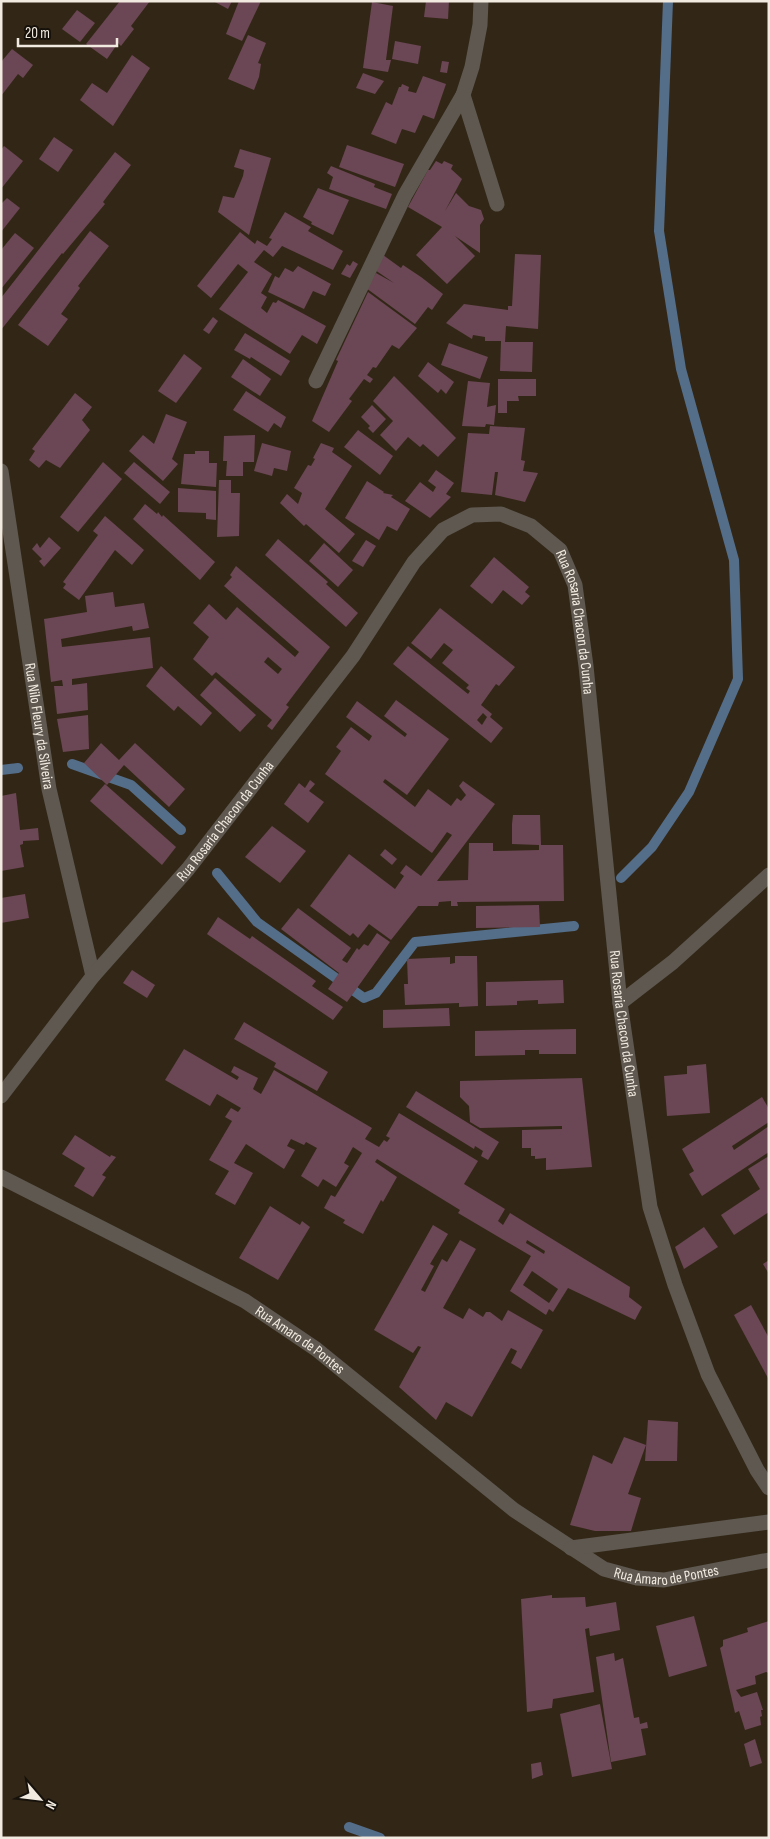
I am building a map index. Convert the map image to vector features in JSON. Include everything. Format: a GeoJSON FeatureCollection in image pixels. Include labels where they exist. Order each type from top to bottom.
{"type":"FeatureCollection","features":[{"type":"Feature","properties":{"kind":"street"},"geometry":{"type":"LineString","coordinates":[[316,381],[405,195],[463,95],[472,67],[480,25],[481,1]]}},
{"type":"Feature","properties":{"kind":"street"},"geometry":{"type":"LineString","coordinates":[[463,95],[497,204]]}},
{"type":"Feature","properties":{"kind":"street","name":"Rua Nilo Fleury da Silveira"},"geometry":{"type":"LineString","coordinates":[[1,471],[50,789],[93,976]]}},
{"type":"Feature","properties":{"kind":"street","name":"Rua Rosaria Chacon da Cunha"},"geometry":{"type":"LineString","coordinates":[[1,1096],[93,976],[188,869],[353,656],[414,562],[443,530],[472,515],[501,514],[531,526],[560,550],[574,585],[586,666],[620,1003],[650,1207],[675,1285],[708,1374],[757,1470],[769,1488]]}},
{"type":"Feature","properties":{"kind":"street"},"geometry":{"type":"LineString","coordinates":[[620,1003],[672,962],[769,875]]}},
{"type":"Feature","properties":{"kind":"street","name":"Rua Amaro de Pontes"},"geometry":{"type":"LineString","coordinates":[[1,1177],[245,1301],[316,1349],[514,1510],[604,1568],[637,1578],[664,1580],[769,1560]]}},
{"type":"Feature","properties":{"kind":"street","name":"Rua Amaro de Pontes"},"geometry":{"type":"LineString","coordinates":[[571,1548],[769,1522]]}},
{"type":"Feature","properties":{"kind":"building"},"geometry":{"type":"Polygon","coordinates":[[[120,1],[150,1],[131,26],[134,29],[121,46],[118,43],[107,59],[86,44],[120,1]]]}},
{"type":"Feature","properties":{"kind":"building"},"geometry":{"type":"Polygon","coordinates":[[[213,1],[232,1],[228,9],[213,1]]]}},
{"type":"Feature","properties":{"kind":"building"},"geometry":{"type":"Polygon","coordinates":[[[239,1],[261,1],[242,41],[226,34],[239,1]]]}},
{"type":"Feature","properties":{"kind":"building"},"geometry":{"type":"Polygon","coordinates":[[[426,1],[449,1],[448,19],[424,17],[426,1]]]}},
{"type":"Feature","properties":{"kind":"building"},"geometry":{"type":"Polygon","coordinates":[[[372,2],[393,6],[386,60],[391,60],[388,72],[363,68],[372,2]]]}},
{"type":"Feature","properties":{"kind":"building"},"geometry":{"type":"Polygon","coordinates":[[[77,10],[95,23],[80,42],[62,29],[77,10]]]}},
{"type":"Feature","properties":{"kind":"building"},"geometry":{"type":"Polygon","coordinates":[[[248,35],[266,43],[258,63],[261,64],[254,90],[228,79],[248,35]]]}},
{"type":"Feature","properties":{"kind":"building"},"geometry":{"type":"Polygon","coordinates":[[[395,41],[421,46],[418,64],[392,59],[395,41]]]}},
{"type":"Feature","properties":{"kind":"building"},"geometry":{"type":"Polygon","coordinates":[[[12,49],[33,65],[23,78],[18,74],[1,96],[1,62],[12,49]]]}},
{"type":"Feature","properties":{"kind":"building"},"geometry":{"type":"Polygon","coordinates":[[[132,55],[150,68],[113,126],[80,100],[92,83],[107,93],[132,55]]]}},
{"type":"Feature","properties":{"kind":"building"},"geometry":{"type":"Polygon","coordinates":[[[442,61],[449,62],[447,73],[440,72],[442,61]]]}},
{"type":"Feature","properties":{"kind":"building"},"geometry":{"type":"Polygon","coordinates":[[[363,73],[384,81],[375,94],[356,88],[363,73]]]}},
{"type":"Feature","properties":{"kind":"building"},"geometry":{"type":"Polygon","coordinates":[[[423,76],[446,84],[434,119],[423,115],[415,133],[402,129],[396,144],[371,134],[386,102],[392,105],[399,87],[402,84],[409,87],[408,91],[416,93],[423,76]]]}},
{"type":"Feature","properties":{"kind":"building"},"geometry":{"type":"Polygon","coordinates":[[[54,137],[73,150],[58,172],[39,159],[54,137]]]}},
{"type":"Feature","properties":{"kind":"building"},"geometry":{"type":"Polygon","coordinates":[[[347,145],[404,164],[395,187],[339,167],[347,145]]]}},
{"type":"Feature","properties":{"kind":"building"},"geometry":{"type":"Polygon","coordinates":[[[4,146],[23,161],[1,189],[1,150],[4,146]]]}},
{"type":"Feature","properties":{"kind":"building"},"geometry":{"type":"Polygon","coordinates":[[[240,149],[271,158],[249,235],[218,212],[223,196],[234,198],[243,176],[244,170],[234,167],[240,149]]]}},
{"type":"Feature","properties":{"kind":"building"},"geometry":{"type":"Polygon","coordinates":[[[115,152],[131,165],[103,202],[105,204],[62,253],[1,330],[1,298],[115,152]]]}},
{"type":"Feature","properties":{"kind":"building"},"geometry":{"type":"Polygon","coordinates":[[[436,161],[442,164],[444,161],[453,165],[451,169],[462,179],[445,211],[456,193],[469,206],[481,210],[484,219],[480,225],[480,253],[455,236],[475,256],[447,284],[416,255],[442,227],[408,207],[428,170],[436,161]]]}},
{"type":"Feature","properties":{"kind":"building"},"geometry":{"type":"Polygon","coordinates":[[[331,166],[375,184],[374,187],[392,194],[386,209],[329,189],[333,177],[327,173],[331,166]]]}},
{"type":"Feature","properties":{"kind":"building"},"geometry":{"type":"Polygon","coordinates":[[[318,188],[349,200],[333,235],[311,224],[312,222],[303,217],[318,188]]]}},
{"type":"Feature","properties":{"kind":"building"},"geometry":{"type":"Polygon","coordinates":[[[7,198],[20,208],[1,232],[1,204],[7,198]]]}},
{"type":"Feature","properties":{"kind":"building"},"geometry":{"type":"Polygon","coordinates":[[[285,212],[311,227],[308,231],[343,251],[333,270],[282,246],[273,257],[264,250],[254,262],[272,274],[261,293],[267,297],[261,308],[267,313],[273,302],[276,303],[278,300],[326,326],[317,344],[302,335],[290,354],[219,309],[248,272],[238,264],[211,298],[197,286],[240,232],[255,244],[257,240],[267,246],[272,239],[269,238],[285,212]]]}},
{"type":"Feature","properties":{"kind":"building"},"geometry":{"type":"Polygon","coordinates":[[[90,231],[109,246],[78,286],[80,288],[61,314],[68,319],[48,346],[18,325],[90,231]]]}},
{"type":"Feature","properties":{"kind":"building"},"geometry":{"type":"Polygon","coordinates":[[[15,233],[34,248],[1,289],[1,250],[15,233]]]}},
{"type":"Feature","properties":{"kind":"building"},"geometry":{"type":"Polygon","coordinates":[[[515,254],[541,255],[538,329],[506,326],[505,342],[533,342],[532,372],[500,371],[501,341],[485,341],[485,337],[473,335],[472,339],[446,323],[464,304],[508,310],[508,306],[512,306],[515,254]]]}},
{"type":"Feature","properties":{"kind":"building"},"geometry":{"type":"Polygon","coordinates":[[[383,255],[401,268],[403,265],[443,294],[432,310],[428,307],[415,324],[366,288],[376,273],[394,283],[375,270],[383,255]]]}},
{"type":"Feature","properties":{"kind":"building"},"geometry":{"type":"Polygon","coordinates":[[[353,261],[358,264],[350,278],[341,274],[347,264],[350,266],[353,261]]]}},
{"type":"Feature","properties":{"kind":"building"},"geometry":{"type":"Polygon","coordinates":[[[298,266],[331,284],[325,296],[313,291],[304,309],[268,292],[275,276],[279,278],[285,268],[293,272],[298,266]]]}},
{"type":"Feature","properties":{"kind":"building"},"geometry":{"type":"Polygon","coordinates":[[[368,292],[417,328],[399,349],[392,345],[376,368],[373,367],[367,375],[373,379],[370,383],[364,379],[349,399],[352,401],[329,432],[312,421],[338,361],[336,360],[368,292]]]}},
{"type":"Feature","properties":{"kind":"building"},"geometry":{"type":"Polygon","coordinates":[[[213,317],[218,321],[209,334],[203,330],[213,317]]]}},
{"type":"Feature","properties":{"kind":"building"},"geometry":{"type":"Polygon","coordinates":[[[245,333],[290,361],[281,376],[251,357],[250,359],[234,350],[245,333]]]}},
{"type":"Feature","properties":{"kind":"building"},"geometry":{"type":"Polygon","coordinates":[[[449,343],[488,357],[480,379],[441,365],[449,343]]]}},
{"type":"Feature","properties":{"kind":"building"},"geometry":{"type":"Polygon","coordinates":[[[184,354],[202,368],[176,403],[158,391],[184,354]]]}},
{"type":"Feature","properties":{"kind":"building"},"geometry":{"type":"Polygon","coordinates":[[[243,359],[271,379],[260,396],[231,377],[243,359]]]}},
{"type":"Feature","properties":{"kind":"building"},"geometry":{"type":"Polygon","coordinates":[[[428,362],[454,382],[446,394],[441,389],[438,393],[418,376],[428,362]]]}},
{"type":"Feature","properties":{"kind":"building"},"geometry":{"type":"Polygon","coordinates":[[[394,376],[456,438],[438,457],[423,444],[420,447],[408,437],[396,451],[380,435],[393,421],[373,401],[394,376]]]}},
{"type":"Feature","properties":{"kind":"building"},"geometry":{"type":"Polygon","coordinates":[[[498,379],[536,379],[536,396],[518,396],[519,401],[507,401],[507,413],[498,413],[498,379]]]}},
{"type":"Feature","properties":{"kind":"building"},"geometry":{"type":"Polygon","coordinates":[[[468,381],[490,383],[487,407],[496,405],[494,425],[486,424],[485,427],[462,426],[468,381]]]}},
{"type":"Feature","properties":{"kind":"building"},"geometry":{"type":"Polygon","coordinates":[[[246,391],[286,417],[281,428],[274,423],[268,432],[233,410],[246,391]]]}},
{"type":"Feature","properties":{"kind":"building"},"geometry":{"type":"Polygon","coordinates":[[[75,393],[92,407],[82,420],[90,430],[60,468],[46,460],[39,468],[29,460],[35,451],[32,449],[75,393]]]}},
{"type":"Feature","properties":{"kind":"building"},"geometry":{"type":"Polygon","coordinates":[[[372,405],[386,419],[373,433],[368,428],[370,426],[361,417],[372,405]]]}},
{"type":"Feature","properties":{"kind":"building"},"geometry":{"type":"Polygon","coordinates":[[[166,414],[187,422],[172,459],[178,464],[163,481],[129,451],[143,435],[154,444],[166,414]]]}},
{"type":"Feature","properties":{"kind":"building"},"geometry":{"type":"Polygon","coordinates":[[[490,426],[525,428],[521,460],[525,461],[523,471],[538,473],[525,502],[495,495],[498,472],[495,472],[492,495],[461,492],[468,433],[489,434],[490,426]]]}},
{"type":"Feature","properties":{"kind":"building"},"geometry":{"type":"Polygon","coordinates":[[[358,430],[393,456],[380,475],[344,447],[358,430]]]}},
{"type":"Feature","properties":{"kind":"building"},"geometry":{"type":"Polygon","coordinates":[[[255,435],[254,462],[243,462],[243,476],[226,476],[227,461],[223,461],[224,436],[255,435]]]}},
{"type":"Feature","properties":{"kind":"building"},"geometry":{"type":"Polygon","coordinates":[[[262,443],[291,451],[287,471],[274,468],[272,476],[254,471],[262,443]]]}},
{"type":"Feature","properties":{"kind":"building"},"geometry":{"type":"Polygon","coordinates":[[[321,443],[334,448],[332,452],[352,466],[325,509],[355,534],[339,553],[306,524],[304,526],[280,503],[287,494],[298,504],[302,493],[294,488],[308,465],[311,466],[321,443]]]}},
{"type":"Feature","properties":{"kind":"building"},"geometry":{"type":"Polygon","coordinates":[[[195,451],[209,451],[209,463],[217,463],[216,487],[181,484],[184,454],[195,454],[195,451]]]}},
{"type":"Feature","properties":{"kind":"building"},"geometry":{"type":"Polygon","coordinates":[[[103,462],[122,479],[78,532],[60,517],[103,462]]]}},
{"type":"Feature","properties":{"kind":"building"},"geometry":{"type":"Polygon","coordinates":[[[134,462],[170,492],[160,504],[124,473],[134,462]]]}},
{"type":"Feature","properties":{"kind":"building"},"geometry":{"type":"Polygon","coordinates":[[[436,470],[454,483],[446,494],[451,497],[430,518],[405,501],[420,482],[433,492],[436,487],[428,481],[436,470]]]}},
{"type":"Feature","properties":{"kind":"building"},"geometry":{"type":"Polygon","coordinates":[[[219,480],[231,480],[231,493],[240,493],[239,536],[217,537],[219,480]]]}},
{"type":"Feature","properties":{"kind":"building"},"geometry":{"type":"Polygon","coordinates":[[[367,481],[383,493],[393,495],[391,497],[410,509],[397,531],[387,526],[379,540],[345,518],[367,481]]]}},
{"type":"Feature","properties":{"kind":"building"},"geometry":{"type":"Polygon","coordinates":[[[178,488],[216,491],[216,520],[206,519],[206,513],[178,512],[178,488]]]}},
{"type":"Feature","properties":{"kind":"building"},"geometry":{"type":"Polygon","coordinates":[[[145,504],[157,514],[158,512],[162,517],[163,515],[215,562],[200,580],[133,519],[145,504]]]}},
{"type":"Feature","properties":{"kind":"building"},"geometry":{"type":"Polygon","coordinates":[[[105,516],[144,550],[132,565],[115,550],[79,600],[63,588],[66,584],[63,582],[98,535],[93,531],[105,516]]]}},
{"type":"Feature","properties":{"kind":"building"},"geometry":{"type":"Polygon","coordinates":[[[49,537],[61,548],[44,567],[39,561],[42,559],[32,549],[37,543],[40,548],[49,537]]]}},
{"type":"Feature","properties":{"kind":"building"},"geometry":{"type":"Polygon","coordinates":[[[278,539],[328,582],[326,584],[358,613],[346,627],[265,555],[278,539]]]}},
{"type":"Feature","properties":{"kind":"building"},"geometry":{"type":"Polygon","coordinates":[[[366,540],[376,546],[363,567],[352,561],[366,540]]]}},
{"type":"Feature","properties":{"kind":"building"},"geometry":{"type":"Polygon","coordinates":[[[324,543],[353,570],[338,587],[309,561],[324,543]]]}},
{"type":"Feature","properties":{"kind":"building"},"geometry":{"type":"Polygon","coordinates":[[[494,557],[529,587],[525,592],[530,596],[522,605],[503,590],[492,604],[470,586],[494,557]]]}},
{"type":"Feature","properties":{"kind":"building"},"geometry":{"type":"Polygon","coordinates":[[[236,566],[330,647],[286,705],[289,707],[272,730],[267,726],[272,720],[216,672],[212,676],[193,659],[209,637],[193,623],[209,604],[226,620],[237,607],[295,657],[299,652],[224,586],[232,577],[230,575],[236,566]],[[268,657],[264,662],[278,674],[282,669],[268,657]]]}},
{"type":"Feature","properties":{"kind":"building"},"geometry":{"type":"Polygon","coordinates":[[[113,592],[115,607],[144,603],[149,628],[133,631],[132,626],[61,639],[62,647],[150,637],[153,668],[72,679],[72,685],[87,683],[88,710],[57,714],[54,686],[63,686],[62,680],[51,682],[44,619],[87,612],[85,596],[113,592]]]}},
{"type":"Feature","properties":{"kind":"building"},"geometry":{"type":"Polygon","coordinates":[[[440,608],[515,667],[499,686],[496,684],[481,705],[492,714],[490,717],[503,728],[491,743],[393,664],[408,646],[468,694],[470,691],[466,688],[469,685],[442,663],[453,650],[444,643],[431,659],[411,643],[440,608]],[[483,713],[477,720],[482,725],[487,717],[483,713]]]}},
{"type":"Feature","properties":{"kind":"building"},"geometry":{"type":"Polygon","coordinates":[[[161,666],[212,713],[201,726],[178,706],[174,711],[146,686],[161,666]]]}},
{"type":"Feature","properties":{"kind":"building"},"geometry":{"type":"Polygon","coordinates":[[[215,678],[256,715],[240,732],[200,695],[215,678]]]}},
{"type":"Feature","properties":{"kind":"building"},"geometry":{"type":"Polygon","coordinates":[[[396,700],[449,739],[407,795],[385,779],[383,782],[415,807],[428,789],[451,806],[457,798],[461,801],[466,795],[459,786],[463,781],[495,804],[437,881],[468,880],[469,843],[493,843],[493,851],[539,850],[539,845],[512,844],[512,824],[513,815],[540,815],[541,845],[563,845],[564,901],[457,902],[458,906],[451,906],[451,901],[439,902],[438,906],[418,906],[391,940],[369,924],[358,938],[353,933],[350,936],[310,906],[349,854],[395,889],[404,876],[400,873],[406,865],[421,876],[452,835],[447,832],[432,853],[325,774],[341,751],[336,747],[351,727],[369,741],[372,736],[346,717],[357,701],[405,737],[407,734],[384,716],[396,700]]]}},
{"type":"Feature","properties":{"kind":"building"},"geometry":{"type":"Polygon","coordinates":[[[88,715],[89,749],[63,752],[57,719],[88,715]]]}},
{"type":"Feature","properties":{"kind":"building"},"geometry":{"type":"Polygon","coordinates":[[[101,743],[119,760],[135,743],[185,789],[169,807],[124,765],[107,785],[84,763],[101,743]]]}},
{"type":"Feature","properties":{"kind":"building"},"geometry":{"type":"Polygon","coordinates":[[[310,780],[315,784],[309,791],[324,802],[308,823],[284,804],[299,783],[305,788],[310,780]]]}},
{"type":"Feature","properties":{"kind":"building"},"geometry":{"type":"Polygon","coordinates":[[[105,784],[176,847],[162,865],[90,801],[105,784]]]}},
{"type":"Feature","properties":{"kind":"building"},"geometry":{"type":"Polygon","coordinates":[[[16,793],[20,830],[38,828],[39,840],[23,841],[23,844],[20,845],[24,867],[1,871],[1,796],[16,793]]]}},
{"type":"Feature","properties":{"kind":"building"},"geometry":{"type":"Polygon","coordinates":[[[272,826],[306,851],[280,883],[245,857],[272,826]]]}},
{"type":"Feature","properties":{"kind":"building"},"geometry":{"type":"Polygon","coordinates":[[[385,849],[397,859],[392,865],[380,855],[385,849]]]}},
{"type":"Feature","properties":{"kind":"building"},"geometry":{"type":"Polygon","coordinates":[[[25,894],[29,918],[1,923],[1,898],[25,894]]]}},
{"type":"Feature","properties":{"kind":"building"},"geometry":{"type":"Polygon","coordinates":[[[539,905],[540,927],[476,928],[476,906],[539,905]]]}},
{"type":"Feature","properties":{"kind":"building"},"geometry":{"type":"Polygon","coordinates":[[[298,908],[351,948],[342,960],[347,963],[357,948],[359,950],[364,944],[368,946],[377,933],[390,942],[347,1002],[328,989],[339,973],[281,929],[298,908]]]}},
{"type":"Feature","properties":{"kind":"building"},"geometry":{"type":"Polygon","coordinates":[[[218,917],[250,939],[252,936],[316,981],[312,986],[343,1007],[333,1020],[207,934],[218,917]]]}},
{"type":"Feature","properties":{"kind":"building"},"geometry":{"type":"Polygon","coordinates":[[[455,956],[477,956],[478,1006],[459,1007],[459,1003],[405,1005],[404,984],[408,984],[407,959],[450,957],[450,964],[455,963],[455,956]]]}},
{"type":"Feature","properties":{"kind":"building"},"geometry":{"type":"Polygon","coordinates":[[[132,970],[155,985],[147,998],[123,983],[132,970]]]}},
{"type":"Feature","properties":{"kind":"building"},"geometry":{"type":"Polygon","coordinates":[[[563,980],[564,1003],[538,1004],[538,1000],[517,1001],[517,1005],[486,1006],[486,982],[563,980]]]}},
{"type":"Feature","properties":{"kind":"building"},"geometry":{"type":"Polygon","coordinates":[[[449,1008],[450,1026],[383,1028],[383,1010],[449,1008]]]}},
{"type":"Feature","properties":{"kind":"building"},"geometry":{"type":"Polygon","coordinates":[[[244,1022],[328,1072],[317,1091],[274,1067],[276,1063],[234,1039],[244,1022]]]}},
{"type":"Feature","properties":{"kind":"building"},"geometry":{"type":"Polygon","coordinates":[[[576,1029],[576,1054],[539,1054],[539,1050],[525,1050],[525,1055],[475,1056],[475,1031],[576,1029]]]}},
{"type":"Feature","properties":{"kind":"building"},"geometry":{"type":"Polygon","coordinates":[[[184,1049],[237,1080],[239,1077],[231,1072],[234,1066],[258,1078],[253,1089],[261,1094],[274,1070],[372,1128],[365,1139],[379,1147],[384,1140],[387,1142],[390,1138],[386,1136],[399,1113],[478,1161],[464,1184],[505,1209],[498,1221],[503,1225],[510,1213],[630,1287],[629,1297],[642,1307],[635,1320],[568,1288],[553,1312],[549,1309],[546,1315],[510,1291],[531,1256],[458,1213],[460,1210],[377,1159],[375,1162],[397,1177],[383,1202],[381,1200],[363,1234],[343,1223],[345,1220],[324,1208],[331,1195],[335,1197],[362,1153],[353,1147],[344,1163],[349,1166],[336,1187],[323,1179],[318,1187],[301,1176],[317,1148],[306,1142],[304,1145],[291,1139],[287,1146],[295,1150],[284,1169],[246,1144],[234,1163],[253,1173],[235,1205],[215,1194],[229,1171],[209,1160],[232,1121],[225,1117],[231,1108],[238,1112],[241,1108],[217,1094],[210,1106],[165,1080],[184,1049]],[[527,1240],[526,1243],[544,1254],[545,1251],[527,1240]],[[532,1271],[523,1285],[549,1303],[558,1289],[532,1271]]]}},
{"type":"Feature","properties":{"kind":"building"},"geometry":{"type":"Polygon","coordinates":[[[706,1064],[710,1113],[667,1116],[664,1076],[687,1074],[687,1066],[706,1064]]]}},
{"type":"Feature","properties":{"kind":"building"},"geometry":{"type":"Polygon","coordinates":[[[582,1078],[592,1167],[546,1170],[546,1158],[535,1159],[535,1156],[531,1156],[531,1148],[522,1148],[522,1130],[562,1129],[562,1126],[480,1128],[470,1122],[469,1106],[460,1097],[460,1081],[582,1078]]]}},
{"type":"Feature","properties":{"kind":"building"},"geometry":{"type":"Polygon","coordinates":[[[416,1091],[499,1142],[488,1160],[481,1156],[483,1151],[475,1146],[474,1149],[406,1107],[416,1091]]]}},
{"type":"Feature","properties":{"kind":"building"},"geometry":{"type":"Polygon","coordinates":[[[762,1097],[769,1109],[769,1122],[732,1146],[734,1150],[769,1126],[769,1152],[702,1196],[689,1174],[694,1171],[682,1149],[762,1097]]]}},
{"type":"Feature","properties":{"kind":"building"},"geometry":{"type":"Polygon","coordinates":[[[75,1135],[110,1157],[111,1155],[116,1157],[102,1175],[106,1177],[93,1197],[74,1186],[85,1168],[62,1154],[75,1135]]]}},
{"type":"Feature","properties":{"kind":"building"},"geometry":{"type":"Polygon","coordinates":[[[769,1156],[769,1212],[734,1235],[721,1215],[760,1189],[748,1169],[769,1156]]]}},
{"type":"Feature","properties":{"kind":"building"},"geometry":{"type":"Polygon","coordinates":[[[270,1206],[300,1225],[302,1221],[310,1227],[278,1280],[239,1258],[270,1206]]]}},
{"type":"Feature","properties":{"kind":"building"},"geometry":{"type":"Polygon","coordinates":[[[433,1225],[448,1234],[430,1264],[434,1266],[421,1290],[425,1292],[442,1259],[447,1262],[460,1240],[476,1249],[443,1308],[463,1319],[469,1308],[483,1317],[486,1312],[490,1312],[502,1321],[508,1310],[543,1330],[521,1369],[511,1363],[517,1351],[511,1348],[472,1417],[446,1402],[436,1420],[399,1387],[421,1347],[418,1346],[413,1353],[374,1330],[433,1225]]]}},
{"type":"Feature","properties":{"kind":"building"},"geometry":{"type":"Polygon","coordinates":[[[704,1227],[718,1247],[684,1269],[675,1247],[704,1227]]]}},
{"type":"Feature","properties":{"kind":"building"},"geometry":{"type":"Polygon","coordinates":[[[769,1260],[769,1274],[763,1264],[769,1260]]]}},
{"type":"Feature","properties":{"kind":"building"},"geometry":{"type":"Polygon","coordinates":[[[751,1305],[769,1338],[769,1380],[734,1315],[751,1305]]]}},
{"type":"Feature","properties":{"kind":"building"},"geometry":{"type":"Polygon","coordinates":[[[648,1420],[678,1422],[677,1461],[645,1461],[648,1420]]]}},
{"type":"Feature","properties":{"kind":"building"},"geometry":{"type":"Polygon","coordinates":[[[624,1437],[646,1445],[628,1494],[641,1498],[631,1531],[595,1531],[570,1525],[593,1455],[612,1464],[624,1437]]]}},
{"type":"Feature","properties":{"kind":"building"},"geometry":{"type":"Polygon","coordinates":[[[552,1595],[552,1598],[585,1597],[586,1607],[616,1602],[620,1630],[590,1636],[589,1628],[585,1629],[594,1692],[553,1699],[552,1708],[527,1712],[521,1599],[552,1595]]]}},
{"type":"Feature","properties":{"kind":"building"},"geometry":{"type":"Polygon","coordinates":[[[694,1616],[707,1666],[669,1677],[656,1626],[694,1616]]]}},
{"type":"Feature","properties":{"kind":"building"},"geometry":{"type":"Polygon","coordinates":[[[769,1621],[769,1673],[766,1672],[755,1676],[756,1684],[736,1690],[741,1697],[757,1692],[763,1710],[761,1710],[762,1716],[760,1717],[761,1725],[745,1730],[739,1711],[735,1713],[720,1648],[723,1646],[723,1640],[748,1632],[747,1628],[769,1621]]]}},
{"type":"Feature","properties":{"kind":"building"},"geometry":{"type":"Polygon","coordinates":[[[614,1653],[615,1661],[623,1658],[634,1718],[639,1717],[640,1724],[647,1722],[648,1728],[641,1729],[646,1755],[611,1762],[596,1657],[614,1653]]]}},
{"type":"Feature","properties":{"kind":"building"},"geometry":{"type":"Polygon","coordinates":[[[600,1704],[612,1769],[572,1777],[560,1714],[600,1704]]]}},
{"type":"Feature","properties":{"kind":"building"},"geometry":{"type":"Polygon","coordinates":[[[755,1739],[762,1763],[750,1767],[744,1744],[755,1739]]]}},
{"type":"Feature","properties":{"kind":"building"},"geometry":{"type":"Polygon","coordinates":[[[541,1762],[543,1775],[532,1779],[531,1764],[541,1762]]]}},
{"type":"Feature","properties":{"kind":"waterway"},"geometry":{"type":"LineString","coordinates":[[621,878],[652,847],[689,792],[738,679],[734,560],[681,369],[659,231],[668,1]]}},
{"type":"Feature","properties":{"kind":"waterway"},"geometry":{"type":"LineString","coordinates":[[72,764],[131,785],[181,830]]}},
{"type":"Feature","properties":{"kind":"waterway"},"geometry":{"type":"LineString","coordinates":[[1,770],[18,768]]}},
{"type":"Feature","properties":{"kind":"waterway"},"geometry":{"type":"LineString","coordinates":[[217,873],[257,922],[364,998],[376,993],[415,942],[574,926]]}},
{"type":"Feature","properties":{"kind":"waterway"},"geometry":{"type":"LineString","coordinates":[[349,1827],[380,1838]]}}]}
